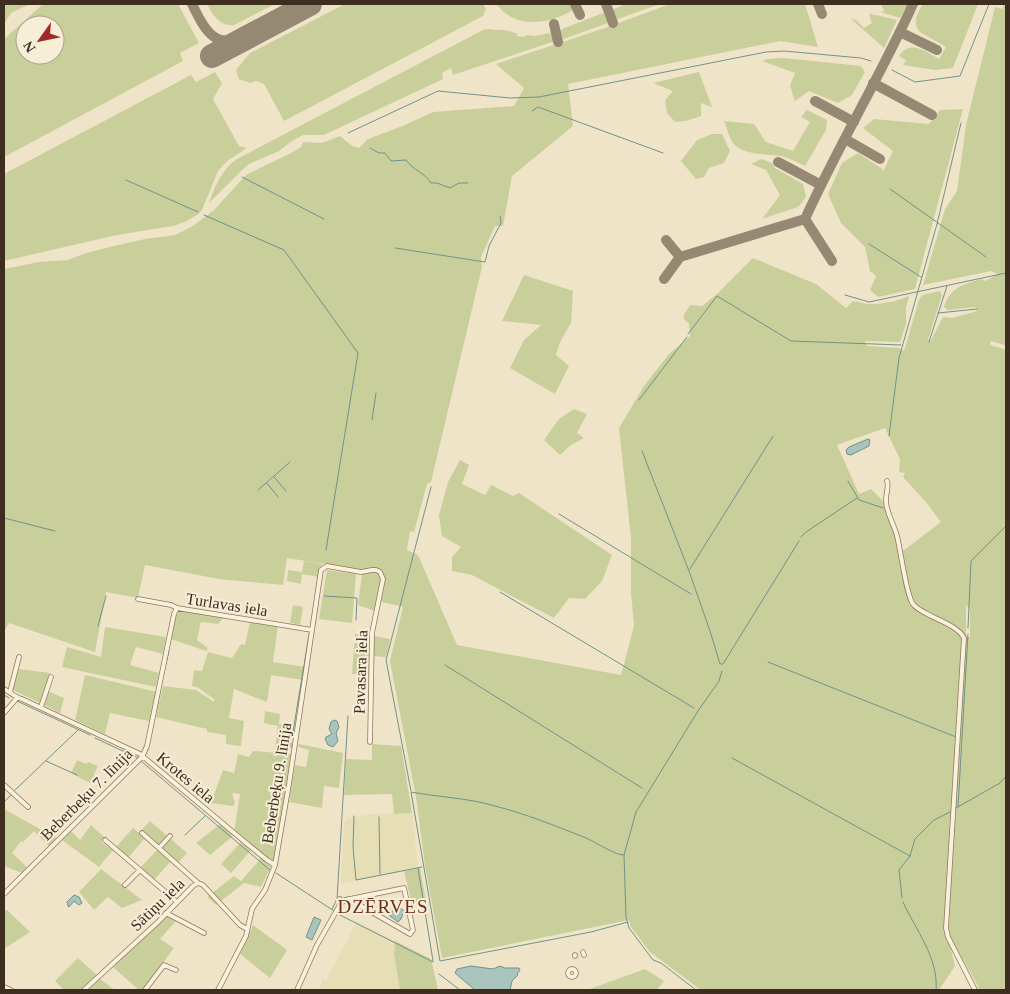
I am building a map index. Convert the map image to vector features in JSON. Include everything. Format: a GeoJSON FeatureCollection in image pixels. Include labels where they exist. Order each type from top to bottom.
{"type":"FeatureCollection","features":[{"type":"Feature","properties":{"kind":"street"},"geometry":{"type":"LineString","coordinates":[[887,481],[886,499],[888,511],[897,534],[909,593],[914,605],[957,630],[964,638],[946,928],[948,937],[974,990]]}},
{"type":"Feature","properties":{"kind":"street","name":"Pavasara iela"},"geometry":{"type":"LineString","coordinates":[[324,568],[328,566],[361,572],[372,570],[380,572],[383,579],[372,633],[370,742]]}},
{"type":"Feature","properties":{"kind":"street","name":"Beberbeķu 9. līnija"},"geometry":{"type":"LineString","coordinates":[[218,990],[246,936],[252,909],[265,890],[275,865],[321,570],[324,568]]}},
{"type":"Feature","properties":{"kind":"street","name":"Turlavas iela"},"geometry":{"type":"LineString","coordinates":[[138,599],[172,605],[176,608],[312,630]]}},
{"type":"Feature","properties":{"kind":"street","name":"Beberbeķu 7. līnija"},"geometry":{"type":"LineString","coordinates":[[4,894],[142,757],[147,746],[176,608]]}},
{"type":"Feature","properties":{"kind":"street"},"geometry":{"type":"LineString","coordinates":[[10,692],[19,657]]}},
{"type":"Feature","properties":{"kind":"street"},"geometry":{"type":"LineString","coordinates":[[41,707],[51,677]]}},
{"type":"Feature","properties":{"kind":"street"},"geometry":{"type":"LineString","coordinates":[[4,689],[17,698],[4,713]]}},
{"type":"Feature","properties":{"kind":"street","name":"Krotes iela"},"geometry":{"type":"LineString","coordinates":[[17,698],[41,707],[140,754],[244,842],[275,865]]}},
{"type":"Feature","properties":{"kind":"street"},"geometry":{"type":"LineString","coordinates":[[4,785],[28,807]]}},
{"type":"Feature","properties":{"kind":"street"},"geometry":{"type":"LineString","coordinates":[[142,833],[198,883]]}},
{"type":"Feature","properties":{"kind":"street"},"geometry":{"type":"LineString","coordinates":[[159,848],[170,836]]}},
{"type":"Feature","properties":{"kind":"street"},"geometry":{"type":"LineString","coordinates":[[105,840],[177,902]]}},
{"type":"Feature","properties":{"kind":"street"},"geometry":{"type":"LineString","coordinates":[[125,885],[140,870]]}},
{"type":"Feature","properties":{"kind":"street","name":"Sātiņu iela"},"geometry":{"type":"LineString","coordinates":[[84,990],[198,883],[204,885],[240,926],[247,929]]}},
{"type":"Feature","properties":{"kind":"street"},"geometry":{"type":"LineString","coordinates":[[297,990],[317,945],[340,901],[347,899],[404,888],[413,930],[410,934],[347,899]]}},
{"type":"Feature","properties":{"kind":"street"},"geometry":{"type":"LineString","coordinates":[[166,913],[204,932]]}},
{"type":"Feature","properties":{"kind":"street"},"geometry":{"type":"LineString","coordinates":[[145,990],[164,965],[176,970]]}},
{"type":"Feature","properties":{"kind":"street"},"geometry":{"type":"LineString","coordinates":[[4,987],[7,990]]}},
{"type":"Feature","properties":{"kind":"street"},"geometry":{"type":"LineString","coordinates":[[4,987],[12,990]]}},
{"type":"Feature","properties":{"kind":"shaded area"},"geometry":{"type":"Polygon","coordinates":[[[412,813],[418,866],[404,871],[341,884],[344,823],[348,818],[372,814],[412,813]]]}},
{"type":"Feature","properties":{"kind":"shaded area"},"geometry":{"type":"Polygon","coordinates":[[[357,922],[395,941],[394,954],[400,990],[319,990],[323,979],[326,981],[357,922]]]}},
{"type":"Feature","properties":{"kind":"green space"},"geometry":{"type":"Polygon","coordinates":[[[4,4],[30,4],[11,13],[4,24],[4,4]]]}},
{"type":"Feature","properties":{"kind":"green space"},"geometry":{"type":"Polygon","coordinates":[[[43,4],[178,4],[199,43],[180,53],[183,61],[4,157],[4,39],[15,29],[15,65],[65,65],[65,15],[31,15],[43,4]]]}},
{"type":"Feature","properties":{"kind":"green space"},"geometry":{"type":"Polygon","coordinates":[[[207,4],[275,4],[234,25],[229,25],[221,22],[207,4]]]}},
{"type":"Feature","properties":{"kind":"green space"},"geometry":{"type":"Polygon","coordinates":[[[345,4],[483,4],[486,9],[483,16],[284,121],[264,84],[256,81],[250,83],[239,79],[236,70],[250,53],[345,4]]]}},
{"type":"Feature","properties":{"kind":"green space"},"geometry":{"type":"Polygon","coordinates":[[[496,4],[571,4],[573,10],[553,19],[533,22],[513,18],[496,4]]]}},
{"type":"Feature","properties":{"kind":"green space"},"geometry":{"type":"Polygon","coordinates":[[[626,4],[660,4],[615,20],[612,13],[614,9],[626,4]]]}},
{"type":"Feature","properties":{"kind":"green space"},"geometry":{"type":"Polygon","coordinates":[[[670,4],[805,4],[818,47],[780,41],[568,84],[573,126],[512,176],[503,226],[495,226],[481,257],[482,267],[431,482],[427,484],[414,532],[410,531],[407,550],[418,555],[457,645],[621,675],[634,626],[631,592],[631,538],[619,428],[644,386],[669,354],[690,336],[689,324],[683,318],[690,305],[702,306],[717,294],[753,258],[816,284],[846,308],[853,301],[877,304],[909,297],[906,307],[906,324],[900,342],[865,341],[867,346],[899,348],[904,351],[922,295],[940,291],[942,295],[928,340],[931,340],[943,317],[952,318],[977,311],[976,307],[948,310],[944,307],[950,295],[959,287],[982,279],[985,281],[998,274],[991,271],[923,285],[945,209],[957,191],[966,125],[995,7],[1003,9],[1003,4],[1006,4],[1006,347],[991,341],[990,345],[1004,349],[1006,353],[1006,990],[979,990],[956,948],[951,950],[955,966],[939,990],[934,988],[933,990],[701,990],[650,952],[631,927],[629,920],[442,958],[425,866],[416,797],[390,661],[403,607],[378,601],[375,611],[358,605],[362,574],[357,569],[287,558],[283,585],[219,579],[145,565],[138,598],[106,592],[95,652],[9,623],[4,632],[4,269],[39,262],[68,260],[114,246],[175,235],[193,226],[214,210],[246,175],[291,153],[301,147],[303,142],[322,143],[340,136],[352,146],[359,148],[368,139],[433,112],[514,106],[524,88],[496,64],[670,4]],[[885,428],[837,445],[859,494],[871,489],[883,501],[899,554],[941,522],[903,477],[905,473],[899,472],[900,459],[885,428]],[[966,605],[966,637],[970,637],[970,610],[966,605]]]}},
{"type":"Feature","properties":{"kind":"green space"},"geometry":{"type":"Polygon","coordinates":[[[881,4],[908,4],[900,18],[880,12],[884,11],[881,4]]]}},
{"type":"Feature","properties":{"kind":"green space"},"geometry":{"type":"Polygon","coordinates":[[[923,4],[978,4],[953,68],[935,70],[903,65],[906,60],[899,56],[908,48],[924,50],[939,59],[946,47],[918,29],[916,18],[923,4]]]}},
{"type":"Feature","properties":{"kind":"green space"},"geometry":{"type":"Polygon","coordinates":[[[603,13],[608,23],[561,40],[559,33],[562,29],[603,13]]]}},
{"type":"Feature","properties":{"kind":"green space"},"geometry":{"type":"Polygon","coordinates":[[[872,13],[873,15],[897,20],[884,48],[850,18],[857,21],[864,28],[872,23],[869,15],[872,13]]]}},
{"type":"Feature","properties":{"kind":"green space"},"geometry":{"type":"Polygon","coordinates":[[[483,30],[509,31],[517,34],[517,36],[525,37],[526,35],[534,36],[550,33],[555,41],[453,75],[451,68],[442,73],[443,79],[324,135],[303,135],[279,151],[249,164],[209,203],[223,173],[237,159],[483,30]]]}},
{"type":"Feature","properties":{"kind":"green space"},"geometry":{"type":"Polygon","coordinates":[[[784,58],[861,66],[865,72],[852,95],[838,103],[809,91],[795,101],[790,86],[795,73],[762,61],[784,58]]]}},
{"type":"Feature","properties":{"kind":"green space"},"geometry":{"type":"Polygon","coordinates":[[[215,72],[222,83],[213,99],[239,146],[247,148],[227,161],[218,171],[202,210],[197,215],[173,226],[117,235],[4,261],[4,174],[191,75],[196,82],[215,72]]]}},
{"type":"Feature","properties":{"kind":"green space"},"geometry":{"type":"Polygon","coordinates":[[[699,72],[712,107],[701,103],[701,116],[675,122],[667,113],[665,100],[673,91],[653,83],[699,72]]]}},
{"type":"Feature","properties":{"kind":"green space"},"geometry":{"type":"Polygon","coordinates":[[[963,109],[915,289],[878,297],[870,290],[876,276],[870,271],[865,247],[841,223],[828,194],[842,163],[858,153],[884,170],[893,151],[863,128],[874,119],[929,124],[940,110],[963,109]]]}},
{"type":"Feature","properties":{"kind":"green space"},"geometry":{"type":"Polygon","coordinates":[[[807,110],[827,120],[826,130],[805,166],[783,157],[742,150],[733,143],[724,121],[754,124],[766,142],[793,151],[810,122],[801,117],[807,110]]]}},
{"type":"Feature","properties":{"kind":"green space"},"geometry":{"type":"Polygon","coordinates":[[[712,134],[722,134],[730,151],[724,163],[709,168],[704,177],[696,179],[681,161],[697,140],[712,134]]]}},
{"type":"Feature","properties":{"kind":"green space"},"geometry":{"type":"Polygon","coordinates":[[[761,159],[772,163],[775,168],[803,184],[806,197],[798,207],[762,219],[780,195],[766,170],[751,164],[761,159]]]}},
{"type":"Feature","properties":{"kind":"green space"},"geometry":{"type":"Polygon","coordinates":[[[524,275],[573,291],[571,323],[560,342],[556,355],[569,366],[555,394],[510,368],[524,340],[541,325],[502,321],[524,275]]]}},
{"type":"Feature","properties":{"kind":"green space"},"geometry":{"type":"Polygon","coordinates":[[[574,409],[587,414],[577,433],[584,438],[571,445],[560,455],[544,440],[559,419],[574,409]]]}},
{"type":"Feature","properties":{"kind":"green space"},"geometry":{"type":"Polygon","coordinates":[[[460,460],[469,465],[462,484],[485,495],[491,485],[513,496],[519,493],[612,555],[602,581],[585,599],[569,598],[554,618],[472,575],[452,571],[452,557],[461,547],[442,536],[439,515],[448,482],[460,460]]]}},
{"type":"Feature","properties":{"kind":"green space"},"geometry":{"type":"Polygon","coordinates":[[[304,561],[322,564],[319,577],[302,574],[301,584],[287,581],[288,570],[302,572],[304,561]]]}},
{"type":"Feature","properties":{"kind":"green space"},"geometry":{"type":"Polygon","coordinates":[[[327,570],[356,574],[352,623],[319,619],[327,570]]]}},
{"type":"Feature","properties":{"kind":"green space"},"geometry":{"type":"Polygon","coordinates":[[[293,605],[303,607],[300,625],[290,623],[293,605]]]}},
{"type":"Feature","properties":{"kind":"green space"},"geometry":{"type":"Polygon","coordinates":[[[180,611],[224,617],[218,624],[201,622],[197,640],[208,648],[206,651],[171,639],[176,615],[180,611]]]}},
{"type":"Feature","properties":{"kind":"green space"},"geometry":{"type":"Polygon","coordinates":[[[250,622],[278,625],[273,662],[305,667],[303,680],[271,675],[267,702],[234,689],[229,718],[244,721],[241,746],[226,744],[226,735],[207,732],[207,729],[156,717],[163,686],[196,690],[214,702],[214,699],[197,687],[192,686],[194,670],[202,671],[208,652],[232,658],[241,644],[245,645],[250,622]]]}},
{"type":"Feature","properties":{"kind":"green space"},"geometry":{"type":"Polygon","coordinates":[[[105,627],[166,637],[163,654],[136,647],[130,665],[159,673],[156,687],[62,667],[67,647],[101,657],[105,627]]]}},
{"type":"Feature","properties":{"kind":"green space"},"geometry":{"type":"Polygon","coordinates":[[[355,634],[370,636],[370,674],[352,674],[355,634]]]}},
{"type":"Feature","properties":{"kind":"green space"},"geometry":{"type":"Polygon","coordinates":[[[374,636],[390,639],[386,657],[373,656],[374,636]]]}},
{"type":"Feature","properties":{"kind":"green space"},"geometry":{"type":"Polygon","coordinates":[[[19,669],[50,673],[40,703],[13,690],[19,669]]]}},
{"type":"Feature","properties":{"kind":"green space"},"geometry":{"type":"Polygon","coordinates":[[[85,675],[157,692],[149,721],[110,713],[105,734],[75,720],[85,675]]]}},
{"type":"Feature","properties":{"kind":"green space"},"geometry":{"type":"Polygon","coordinates":[[[48,691],[64,698],[60,713],[44,705],[48,691]]]}},
{"type":"Feature","properties":{"kind":"green space"},"geometry":{"type":"Polygon","coordinates":[[[265,711],[280,714],[279,724],[293,727],[289,751],[275,750],[278,726],[264,723],[265,711]]]}},
{"type":"Feature","properties":{"kind":"green space"},"geometry":{"type":"Polygon","coordinates":[[[299,744],[343,753],[339,788],[324,786],[322,808],[289,802],[295,765],[306,767],[309,750],[298,747],[299,744]]]}},
{"type":"Feature","properties":{"kind":"green space"},"geometry":{"type":"Polygon","coordinates":[[[372,744],[401,746],[412,813],[394,814],[392,794],[344,795],[346,759],[372,760],[372,744]]]}},
{"type":"Feature","properties":{"kind":"green space"},"geometry":{"type":"Polygon","coordinates":[[[253,751],[291,754],[274,862],[234,832],[240,794],[232,793],[235,803],[233,806],[211,803],[223,770],[234,773],[238,754],[249,757],[253,751]]]}},
{"type":"Feature","properties":{"kind":"green space"},"geometry":{"type":"Polygon","coordinates":[[[77,760],[98,766],[90,783],[71,773],[77,760]]]}},
{"type":"Feature","properties":{"kind":"green space"},"geometry":{"type":"Polygon","coordinates":[[[4,809],[56,838],[49,846],[34,831],[23,842],[21,841],[12,853],[28,868],[22,873],[4,866],[4,809]]]}},
{"type":"Feature","properties":{"kind":"green space"},"geometry":{"type":"Polygon","coordinates":[[[150,821],[187,853],[175,866],[170,862],[154,880],[140,868],[157,850],[144,839],[128,858],[116,847],[133,828],[139,833],[150,821]]]}},
{"type":"Feature","properties":{"kind":"green space"},"geometry":{"type":"Polygon","coordinates":[[[220,824],[234,835],[210,855],[196,843],[220,824]]]}},
{"type":"Feature","properties":{"kind":"green space"},"geometry":{"type":"Polygon","coordinates":[[[91,825],[104,837],[101,842],[113,850],[99,867],[62,840],[71,831],[80,840],[91,825]]]}},
{"type":"Feature","properties":{"kind":"green space"},"geometry":{"type":"Polygon","coordinates":[[[241,842],[251,850],[231,873],[221,864],[241,842]]]}},
{"type":"Feature","properties":{"kind":"green space"},"geometry":{"type":"Polygon","coordinates":[[[261,858],[271,866],[261,887],[244,883],[216,905],[207,897],[234,876],[241,881],[261,858]]]}},
{"type":"Feature","properties":{"kind":"green space"},"geometry":{"type":"Polygon","coordinates":[[[420,868],[426,902],[412,905],[404,871],[420,868]]]}},
{"type":"Feature","properties":{"kind":"green space"},"geometry":{"type":"Polygon","coordinates":[[[101,869],[142,900],[122,908],[108,897],[94,910],[79,892],[101,869]]]}},
{"type":"Feature","properties":{"kind":"green space"},"geometry":{"type":"Polygon","coordinates":[[[4,910],[7,910],[30,932],[4,949],[4,910]]]}},
{"type":"Feature","properties":{"kind":"green space"},"geometry":{"type":"Polygon","coordinates":[[[167,915],[176,921],[160,939],[174,948],[143,990],[139,990],[113,967],[167,915]]]}},
{"type":"Feature","properties":{"kind":"green space"},"geometry":{"type":"Polygon","coordinates":[[[253,925],[287,950],[270,978],[240,954],[253,925]]]}},
{"type":"Feature","properties":{"kind":"green space"},"geometry":{"type":"Polygon","coordinates":[[[395,941],[431,959],[438,990],[400,990],[394,954],[395,941]]]}},
{"type":"Feature","properties":{"kind":"green space"},"geometry":{"type":"Polygon","coordinates":[[[78,958],[97,975],[81,990],[64,990],[55,981],[78,958]]]}},
{"type":"Feature","properties":{"kind":"green space"},"geometry":{"type":"Polygon","coordinates":[[[645,969],[664,981],[657,990],[587,990],[645,969]]]}},
{"type":"Feature","properties":{"kind":"green space"},"geometry":{"type":"Polygon","coordinates":[[[100,979],[115,990],[88,990],[100,979]]]}},
{"type":"Feature","properties":{"kind":"water"},"geometry":{"type":"Polygon","coordinates":[[[868,439],[870,440],[869,446],[851,455],[847,454],[846,450],[849,447],[868,439]]]}},
{"type":"Feature","properties":{"kind":"water"},"geometry":{"type":"Polygon","coordinates":[[[337,721],[339,727],[336,733],[338,741],[333,747],[328,745],[325,739],[332,734],[329,729],[331,722],[337,721]]]}},
{"type":"Feature","properties":{"kind":"water"},"geometry":{"type":"Polygon","coordinates":[[[74,895],[79,897],[82,903],[79,905],[74,901],[69,907],[67,902],[74,895]]]}},
{"type":"Feature","properties":{"kind":"water"},"geometry":{"type":"Polygon","coordinates":[[[399,908],[404,911],[398,922],[390,916],[390,912],[399,908]]]}},
{"type":"Feature","properties":{"kind":"water"},"geometry":{"type":"Polygon","coordinates":[[[314,917],[321,920],[312,940],[306,937],[314,917]]]}},
{"type":"Feature","properties":{"kind":"water"},"geometry":{"type":"Polygon","coordinates":[[[471,966],[493,969],[500,966],[519,968],[520,970],[512,981],[510,990],[475,990],[455,973],[457,969],[471,966]]]}},
{"type":"Feature","properties":{"kind":"waterway"},"geometry":{"type":"LineString","coordinates":[[892,70],[915,82],[960,76],[989,4]]}},
{"type":"Feature","properties":{"kind":"waterway"},"geometry":{"type":"LineString","coordinates":[[348,133],[438,91],[510,98],[539,97],[766,52],[784,51],[861,58],[871,61]]}},
{"type":"Feature","properties":{"kind":"waterway"},"geometry":{"type":"LineString","coordinates":[[532,111],[538,107],[663,153]]}},
{"type":"Feature","properties":{"kind":"waterway"},"geometry":{"type":"LineString","coordinates":[[889,436],[899,358],[937,224],[961,123]]}},
{"type":"Feature","properties":{"kind":"waterway"},"geometry":{"type":"LineString","coordinates":[[370,148],[379,153],[385,153],[391,161],[406,160],[431,183],[437,183],[450,188],[459,183],[468,183]]}},
{"type":"Feature","properties":{"kind":"waterway"},"geometry":{"type":"LineString","coordinates":[[242,177],[324,219]]}},
{"type":"Feature","properties":{"kind":"waterway"},"geometry":{"type":"LineString","coordinates":[[126,180],[198,212]]}},
{"type":"Feature","properties":{"kind":"waterway"},"geometry":{"type":"LineString","coordinates":[[890,189],[986,257]]}},
{"type":"Feature","properties":{"kind":"waterway"},"geometry":{"type":"LineString","coordinates":[[204,215],[284,250],[358,353],[326,550]]}},
{"type":"Feature","properties":{"kind":"waterway"},"geometry":{"type":"LineString","coordinates":[[395,248],[485,262],[489,246],[501,223],[500,216]]}},
{"type":"Feature","properties":{"kind":"waterway"},"geometry":{"type":"LineString","coordinates":[[869,244],[921,277]]}},
{"type":"Feature","properties":{"kind":"waterway"},"geometry":{"type":"LineString","coordinates":[[845,295],[869,302],[1006,273]]}},
{"type":"Feature","properties":{"kind":"waterway"},"geometry":{"type":"LineString","coordinates":[[929,342],[947,286]]}},
{"type":"Feature","properties":{"kind":"waterway"},"geometry":{"type":"LineString","coordinates":[[688,334],[717,296],[791,341],[901,345]]}},
{"type":"Feature","properties":{"kind":"waterway"},"geometry":{"type":"LineString","coordinates":[[938,313],[977,309]]}},
{"type":"Feature","properties":{"kind":"waterway"},"geometry":{"type":"LineString","coordinates":[[639,400],[687,337]]}},
{"type":"Feature","properties":{"kind":"waterway"},"geometry":{"type":"LineString","coordinates":[[372,420],[376,393]]}},
{"type":"Feature","properties":{"kind":"waterway"},"geometry":{"type":"LineString","coordinates":[[690,569],[773,436]]}},
{"type":"Feature","properties":{"kind":"waterway"},"geometry":{"type":"LineString","coordinates":[[642,451],[689,571],[720,664],[723,664],[799,541]]}},
{"type":"Feature","properties":{"kind":"waterway"},"geometry":{"type":"LineString","coordinates":[[258,490],[290,462]]}},
{"type":"Feature","properties":{"kind":"waterway"},"geometry":{"type":"LineString","coordinates":[[274,477],[286,491]]}},
{"type":"Feature","properties":{"kind":"waterway"},"geometry":{"type":"LineString","coordinates":[[848,481],[859,500],[883,508]]}},
{"type":"Feature","properties":{"kind":"waterway"},"geometry":{"type":"LineString","coordinates":[[267,483],[278,497]]}},
{"type":"Feature","properties":{"kind":"waterway"},"geometry":{"type":"LineString","coordinates":[[411,791],[386,660],[431,487]]}},
{"type":"Feature","properties":{"kind":"waterway"},"geometry":{"type":"LineString","coordinates":[[801,537],[857,498]]}},
{"type":"Feature","properties":{"kind":"waterway"},"geometry":{"type":"LineString","coordinates":[[559,514],[691,594]]}},
{"type":"Feature","properties":{"kind":"waterway"},"geometry":{"type":"LineString","coordinates":[[4,518],[55,531]]}},
{"type":"Feature","properties":{"kind":"waterway"},"geometry":{"type":"LineString","coordinates":[[968,628],[971,561],[1006,526]]}},
{"type":"Feature","properties":{"kind":"waterway"},"geometry":{"type":"LineString","coordinates":[[500,592],[694,708]]}},
{"type":"Feature","properties":{"kind":"waterway"},"geometry":{"type":"LineString","coordinates":[[98,626],[106,596]]}},
{"type":"Feature","properties":{"kind":"waterway"},"geometry":{"type":"LineString","coordinates":[[324,596],[357,598],[356,620]]}},
{"type":"Feature","properties":{"kind":"waterway"},"geometry":{"type":"LineString","coordinates":[[958,807],[968,634]]}},
{"type":"Feature","properties":{"kind":"waterway"},"geometry":{"type":"LineString","coordinates":[[292,738],[309,635]]}},
{"type":"Feature","properties":{"kind":"waterway"},"geometry":{"type":"LineString","coordinates":[[163,676],[169,651]]}},
{"type":"Feature","properties":{"kind":"waterway"},"geometry":{"type":"LineString","coordinates":[[768,662],[956,737]]}},
{"type":"Feature","properties":{"kind":"waterway"},"geometry":{"type":"LineString","coordinates":[[445,665],[642,788]]}},
{"type":"Feature","properties":{"kind":"waterway"},"geometry":{"type":"LineString","coordinates":[[696,990],[661,963],[653,960],[629,928],[626,917],[624,855],[636,812],[698,711],[719,681],[722,671]]}},
{"type":"Feature","properties":{"kind":"waterway"},"geometry":{"type":"LineString","coordinates":[[157,708],[161,686]]}},
{"type":"Feature","properties":{"kind":"waterway"},"geometry":{"type":"LineString","coordinates":[[4,695],[9,698]]}},
{"type":"Feature","properties":{"kind":"waterway"},"geometry":{"type":"LineString","coordinates":[[17,701],[90,735]]}},
{"type":"Feature","properties":{"kind":"waterway"},"geometry":{"type":"LineString","coordinates":[[332,909],[337,899],[348,716]]}},
{"type":"Feature","properties":{"kind":"waterway"},"geometry":{"type":"LineString","coordinates":[[15,790],[78,730]]}},
{"type":"Feature","properties":{"kind":"waterway"},"geometry":{"type":"LineString","coordinates":[[95,738],[138,758]]}},
{"type":"Feature","properties":{"kind":"waterway"},"geometry":{"type":"LineString","coordinates":[[145,756],[149,745]]}},
{"type":"Feature","properties":{"kind":"waterway"},"geometry":{"type":"LineString","coordinates":[[732,758],[910,856]]}},
{"type":"Feature","properties":{"kind":"waterway"},"geometry":{"type":"LineString","coordinates":[[46,761],[77,775]]}},
{"type":"Feature","properties":{"kind":"waterway"},"geometry":{"type":"LineString","coordinates":[[141,761],[270,870]]}},
{"type":"Feature","properties":{"kind":"waterway"},"geometry":{"type":"LineString","coordinates":[[956,808],[1000,783],[1006,776]]}},
{"type":"Feature","properties":{"kind":"waterway"},"geometry":{"type":"LineString","coordinates":[[624,855],[586,838],[507,809],[474,801],[411,792],[440,961],[591,932],[628,922]]}},
{"type":"Feature","properties":{"kind":"waterway"},"geometry":{"type":"LineString","coordinates":[[4,802],[11,795]]}},
{"type":"Feature","properties":{"kind":"waterway"},"geometry":{"type":"LineString","coordinates":[[902,898],[899,870],[910,856],[915,839],[934,820],[950,812]]}},
{"type":"Feature","properties":{"kind":"waterway"},"geometry":{"type":"LineString","coordinates":[[185,835],[205,816]]}},
{"type":"Feature","properties":{"kind":"waterway"},"geometry":{"type":"LineString","coordinates":[[354,816],[353,847],[356,880],[422,867]]}},
{"type":"Feature","properties":{"kind":"waterway"},"geometry":{"type":"LineString","coordinates":[[379,817],[380,874]]}},
{"type":"Feature","properties":{"kind":"waterway"},"geometry":{"type":"LineString","coordinates":[[418,868],[433,961]]}},
{"type":"Feature","properties":{"kind":"waterway"},"geometry":{"type":"LineString","coordinates":[[276,873],[334,911]]}},
{"type":"Feature","properties":{"kind":"waterway"},"geometry":{"type":"LineString","coordinates":[[903,902],[930,955],[936,978],[936,990]]}},
{"type":"Feature","properties":{"kind":"waterway"},"geometry":{"type":"LineString","coordinates":[[338,914],[433,962]]}},
{"type":"Feature","properties":{"kind":"waterway"},"geometry":{"type":"LineString","coordinates":[[439,974],[460,990]]}},
{"type":"Feature","properties":{"kind":"taxiway"},"geometry":{"type":"LineString","coordinates":[[192,4],[206,30],[212,35],[227,41],[248,36]]}},
{"type":"Feature","properties":{"kind":"taxiway"},"geometry":{"type":"LineString","coordinates":[[575,4],[580,15]]}},
{"type":"Feature","properties":{"kind":"taxiway"},"geometry":{"type":"LineString","coordinates":[[606,4],[613,23]]}},
{"type":"Feature","properties":{"kind":"taxiway"},"geometry":{"type":"LineString","coordinates":[[818,4],[822,14]]}},
{"type":"Feature","properties":{"kind":"taxiway"},"geometry":{"type":"LineString","coordinates":[[664,279],[680,257],[805,219],[913,4]]}},
{"type":"Feature","properties":{"kind":"taxiway"},"geometry":{"type":"LineString","coordinates":[[554,24],[558,42]]}},
{"type":"Feature","properties":{"kind":"taxiway"},"geometry":{"type":"LineString","coordinates":[[900,32],[937,50]]}},
{"type":"Feature","properties":{"kind":"taxiway"},"geometry":{"type":"LineString","coordinates":[[873,83],[932,115]]}},
{"type":"Feature","properties":{"kind":"taxiway"},"geometry":{"type":"LineString","coordinates":[[815,101],[854,122]]}},
{"type":"Feature","properties":{"kind":"taxiway"},"geometry":{"type":"LineString","coordinates":[[845,139],[880,159]]}},
{"type":"Feature","properties":{"kind":"taxiway"},"geometry":{"type":"LineString","coordinates":[[778,162],[821,185]]}},
{"type":"Feature","properties":{"kind":"taxiway"},"geometry":{"type":"LineString","coordinates":[[805,219],[832,261]]}},
{"type":"Feature","properties":{"kind":"taxiway"},"geometry":{"type":"LineString","coordinates":[[666,240],[680,257]]}},
{"type":"Feature","properties":{"kind":"runway"},"geometry":{"type":"LineString","coordinates":[[212,56],[310,4]]}},
{"type":"Feature","properties":{"kind":"district","name":"DZĒRVES"},"geometry":{"type":"Point","coordinates":[383,906]}}]}
